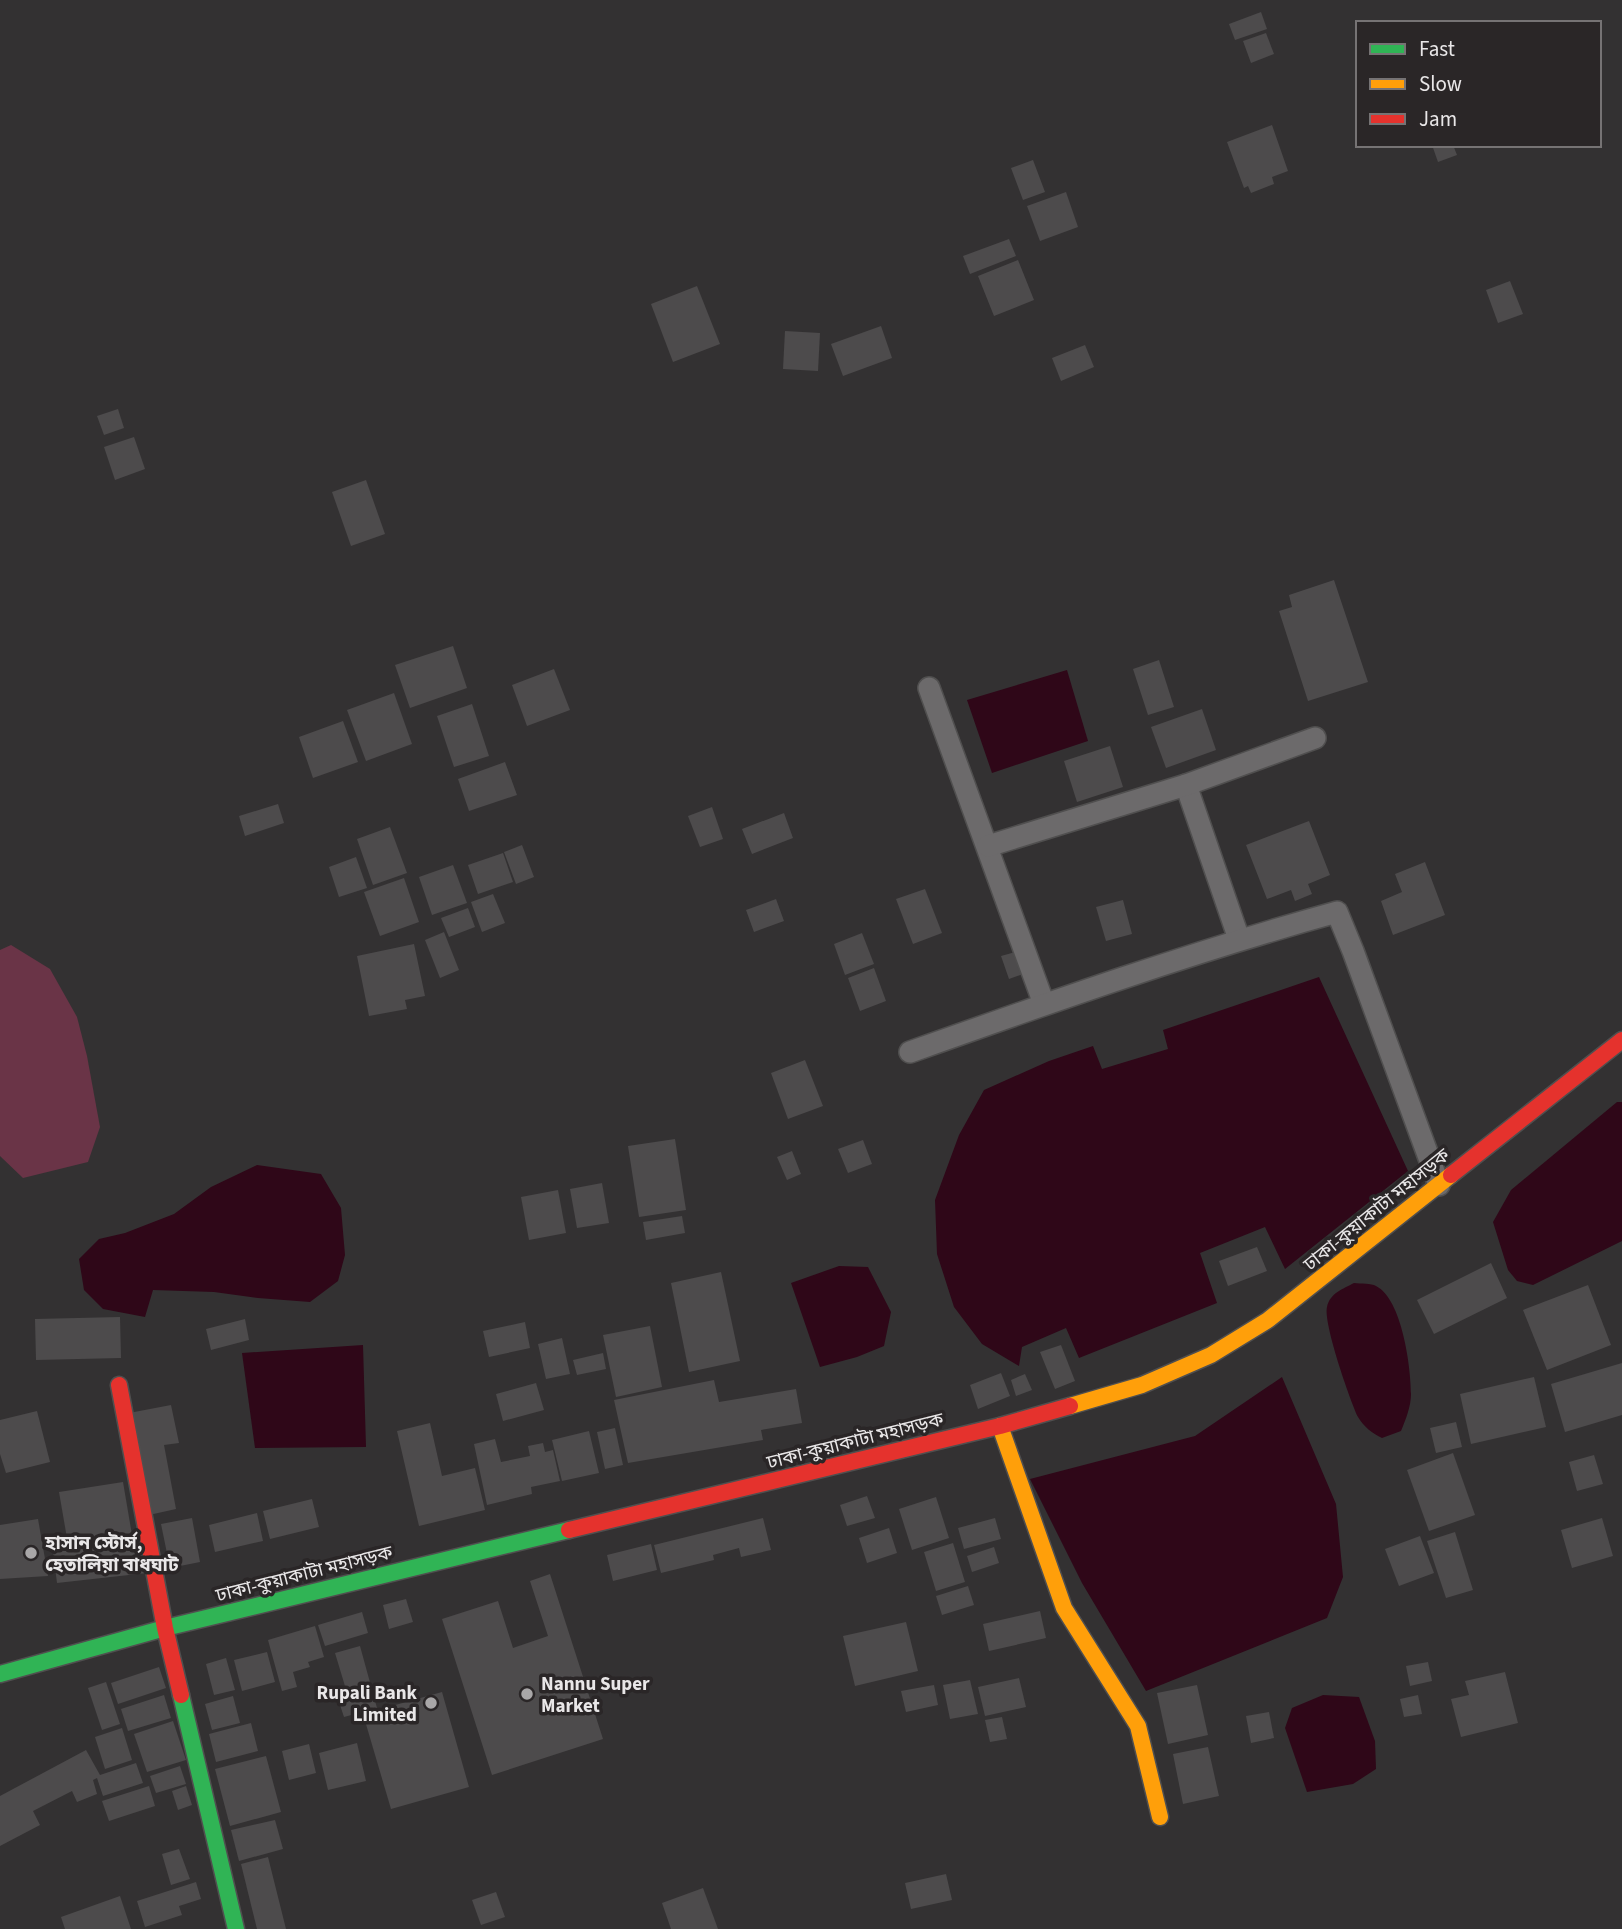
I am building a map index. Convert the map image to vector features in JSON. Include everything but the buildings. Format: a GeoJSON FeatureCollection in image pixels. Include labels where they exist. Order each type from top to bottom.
{"type":"FeatureCollection","features":[{"type":"Feature","properties":{"kind":"main road","name":"ঢাকা-কুয়াকাটা মহাসড়ক"},"geometry":{"type":"LineString","coordinates":[[3,1673],[166,1628],[1000,1426],[1142,1385],[1211,1355],[1268,1321],[1622,1040]]}},
{"type":"Feature","properties":{"kind":"main road"},"geometry":{"type":"LineString","coordinates":[[119,1385],[166,1628],[236,1929]]}},
{"type":"Feature","properties":{"kind":"main road"},"geometry":{"type":"LineString","coordinates":[[1000,1426],[1063,1608],[1138,1726],[1160,1817]]}},
{"type":"Feature","properties":{"kind":"main road"},"geometry":{"type":"LineString","coordinates":[[0,1655],[3,1673]]}},
{"type":"Feature","properties":{"kind":"lane"},"geometry":{"type":"LineString","coordinates":[[929,688],[1044,1004]]}},
{"type":"Feature","properties":{"kind":"lane"},"geometry":{"type":"LineString","coordinates":[[988,846],[1186,785],[1315,738]]}},
{"type":"Feature","properties":{"kind":"lane"},"geometry":{"type":"LineString","coordinates":[[1186,785],[1239,939]]}},
{"type":"Feature","properties":{"kind":"lane"},"geometry":{"type":"LineString","coordinates":[[910,1052],[1239,939],[1336,912],[1353,951],[1439,1185]]}},
{"type":"Feature","properties":{"kind":"shaded area"},"geometry":{"type":"Polygon","coordinates":[[[1067,670],[1088,741],[992,773],[967,700],[1067,670]]]}},
{"type":"Feature","properties":{"kind":"shaded area"},"geometry":{"type":"Polygon","coordinates":[[[11,945],[50,969],[77,1017],[100,1127],[88,1162],[23,1178],[0,1156],[0,950],[11,945]]]}},
{"type":"Feature","properties":{"kind":"shaded area"},"geometry":{"type":"Polygon","coordinates":[[[1319,977],[1408,1171],[1285,1269],[1265,1227],[1200,1253],[1217,1303],[1079,1358],[1066,1328],[1022,1347],[1019,1366],[982,1344],[954,1307],[937,1254],[935,1200],[959,1135],[984,1090],[1049,1061],[1093,1046],[1102,1069],[1168,1049],[1163,1030],[1319,977]]]}},
{"type":"Feature","properties":{"kind":"shaded area"},"geometry":{"type":"Polygon","coordinates":[[[1617,1102],[1622,1102],[1622,1241],[1533,1285],[1517,1281],[1508,1270],[1493,1222],[1511,1190],[1617,1102]]]}},
{"type":"Feature","properties":{"kind":"shaded area"},"geometry":{"type":"Polygon","coordinates":[[[257,1165],[321,1174],[341,1208],[345,1255],[338,1281],[310,1302],[214,1292],[153,1290],[145,1317],[103,1309],[84,1290],[79,1259],[99,1239],[125,1233],[174,1214],[211,1187],[257,1165]]]}},
{"type":"Feature","properties":{"kind":"shaded area"},"geometry":{"type":"Polygon","coordinates":[[[839,1266],[868,1267],[891,1312],[884,1346],[820,1367],[791,1283],[839,1266]]]}},
{"type":"Feature","properties":{"kind":"shaded area"},"geometry":{"type":"Polygon","coordinates":[[[1354,1283],[1374,1285],[1385,1293],[1398,1319],[1407,1351],[1411,1394],[1408,1412],[1401,1431],[1382,1438],[1368,1429],[1358,1417],[1329,1329],[1327,1307],[1331,1298],[1354,1283]]]}},
{"type":"Feature","properties":{"kind":"shaded area"},"geometry":{"type":"Polygon","coordinates":[[[363,1345],[366,1447],[255,1448],[242,1353],[363,1345]]]}},
{"type":"Feature","properties":{"kind":"shaded area"},"geometry":{"type":"Polygon","coordinates":[[[1282,1377],[1336,1504],[1343,1577],[1327,1618],[1146,1691],[1082,1583],[1030,1479],[1195,1436],[1282,1377]]]}},
{"type":"Feature","properties":{"kind":"shaded area"},"geometry":{"type":"Polygon","coordinates":[[[1323,1695],[1359,1697],[1375,1741],[1376,1769],[1353,1784],[1307,1792],[1285,1728],[1292,1708],[1323,1695]]]}},
{"type":"Feature","properties":{"kind":"traffic: fast"},"geometry":{"type":"LineString","coordinates":[[0,1674],[165,1628],[569,1530]]}},
{"type":"Feature","properties":{"kind":"traffic: fast"},"geometry":{"type":"LineString","coordinates":[[181,1695],[236,1929]]}},
{"type":"Feature","properties":{"kind":"traffic: slow"},"geometry":{"type":"LineString","coordinates":[[1070,1406],[1142,1385],[1211,1355],[1268,1320],[1451,1175]]}},
{"type":"Feature","properties":{"kind":"traffic: slow"},"geometry":{"type":"LineString","coordinates":[[1000,1426],[1064,1608],[1138,1726],[1160,1817]]}},
{"type":"Feature","properties":{"kind":"traffic: jam"},"geometry":{"type":"LineString","coordinates":[[1451,1175],[1622,1040]]}},
{"type":"Feature","properties":{"kind":"traffic: jam"},"geometry":{"type":"LineString","coordinates":[[119,1385],[165,1628],[181,1695]]}},
{"type":"Feature","properties":{"kind":"traffic: jam"},"geometry":{"type":"LineString","coordinates":[[569,1530],[1000,1426],[1070,1406]]}},
{"type":"Feature","properties":{"kind":"place","name":"হাসান স্টোর্স, হেতালিয়া বাধঘাট"},"geometry":{"type":"Point","coordinates":[31,1553]}},
{"type":"Feature","properties":{"kind":"place","name":"Nannu Super Market"},"geometry":{"type":"Point","coordinates":[527,1694]}},
{"type":"Feature","properties":{"kind":"place","name":"Rupali Bank Limited"},"geometry":{"type":"Point","coordinates":[431,1703]}}]}
